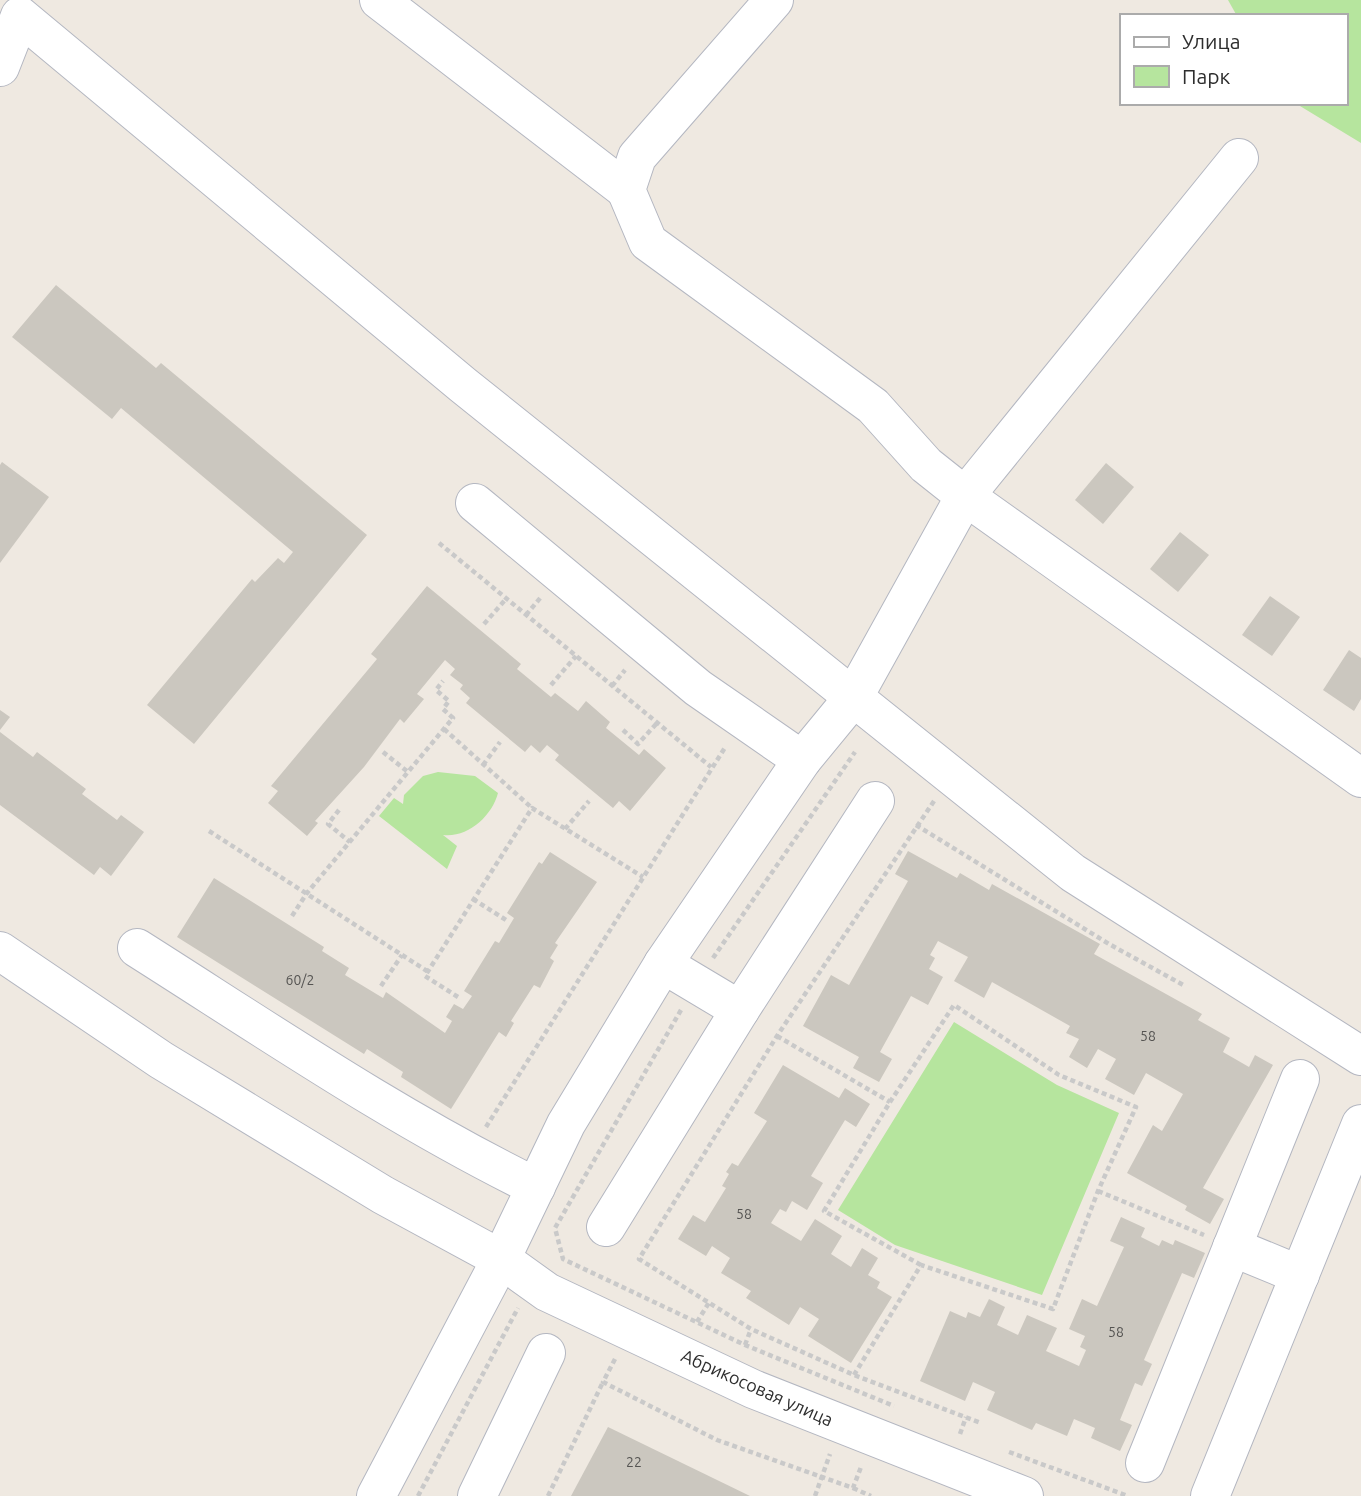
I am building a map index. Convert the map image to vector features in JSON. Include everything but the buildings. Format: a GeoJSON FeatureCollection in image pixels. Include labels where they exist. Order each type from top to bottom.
{"type":"FeatureCollection","features":[{"type":"Feature","properties":{"kind":"street"},"geometry":{"type":"LineString","coordinates":[[379,0],[626,190],[648,242],[873,406],[926,465],[965,496],[1361,778]]}},
{"type":"Feature","properties":{"kind":"street"},"geometry":{"type":"LineString","coordinates":[[626,190],[637,157],[774,0]]}},
{"type":"Feature","properties":{"kind":"street"},"geometry":{"type":"LineString","coordinates":[[0,67],[20,16],[463,385],[1073,873],[1361,1056]]}},
{"type":"Feature","properties":{"kind":"street"},"geometry":{"type":"LineString","coordinates":[[376,1496],[501,1259],[566,1124],[663,964],[803,760],[853,698],[965,496],[1239,158]]}},
{"type":"Feature","properties":{"kind":"street"},"geometry":{"type":"LineString","coordinates":[[475,503],[698,688],[803,760]]}},
{"type":"Feature","properties":{"kind":"street"},"geometry":{"type":"LineString","coordinates":[[606,1227],[740,1010],[875,801]]}},
{"type":"Feature","properties":{"kind":"street"},"geometry":{"type":"LineString","coordinates":[[137,948],[353,1085],[536,1188]]}},
{"type":"Feature","properties":{"kind":"street","name":"Абрикосовая улица"},"geometry":{"type":"LineString","coordinates":[[0,951],[182,1073],[383,1195],[501,1259],[547,1292],[753,1389],[1024,1496]]}},
{"type":"Feature","properties":{"kind":"street"},"geometry":{"type":"LineString","coordinates":[[663,964],[740,1010]]}},
{"type":"Feature","properties":{"kind":"street"},"geometry":{"type":"LineString","coordinates":[[1137,1480],[1300,1079]]}},
{"type":"Feature","properties":{"kind":"street"},"geometry":{"type":"LineString","coordinates":[[1210,1496],[1361,1124]]}},
{"type":"Feature","properties":{"kind":"street"},"geometry":{"type":"LineString","coordinates":[[1232,1247],[1300,1275]]}},
{"type":"Feature","properties":{"kind":"street"},"geometry":{"type":"LineString","coordinates":[[477,1496],[546,1353]]}},
{"type":"Feature","properties":{"kind":"path"},"geometry":{"type":"LineString","coordinates":[[439,543],[711,767]]}},
{"type":"Feature","properties":{"kind":"path"},"geometry":{"type":"LineString","coordinates":[[484,624],[506,599]]}},
{"type":"Feature","properties":{"kind":"path"},"geometry":{"type":"LineString","coordinates":[[551,685],[576,656]]}},
{"type":"Feature","properties":{"kind":"path"},"geometry":{"type":"LineString","coordinates":[[292,916],[307,893],[453,718],[443,709],[449,701],[436,690],[443,681]]}},
{"type":"Feature","properties":{"kind":"path"},"geometry":{"type":"LineString","coordinates":[[470,1153],[711,767],[745,720]]}},
{"type":"Feature","properties":{"kind":"path"},"geometry":{"type":"LineString","coordinates":[[623,730],[638,744],[657,723]]}},
{"type":"Feature","properties":{"kind":"path"},"geometry":{"type":"LineString","coordinates":[[444,729],[532,808],[643,877]]}},
{"type":"Feature","properties":{"kind":"path"},"geometry":{"type":"LineString","coordinates":[[483,765],[500,742]]}},
{"type":"Feature","properties":{"kind":"path"},"geometry":{"type":"LineString","coordinates":[[418,1496],[532,1281],[555,1227],[696,984],[856,750]]}},
{"type":"Feature","properties":{"kind":"path"},"geometry":{"type":"LineString","coordinates":[[383,752],[408,772]]}},
{"type":"Feature","properties":{"kind":"path"},"geometry":{"type":"LineString","coordinates":[[925,791],[946,808]]}},
{"type":"Feature","properties":{"kind":"path"},"geometry":{"type":"LineString","coordinates":[[935,800],[777,1035],[639,1259],[751,1329],[854,1375],[981,1423]]}},
{"type":"Feature","properties":{"kind":"path"},"geometry":{"type":"LineString","coordinates":[[565,829],[589,801]]}},
{"type":"Feature","properties":{"kind":"path"},"geometry":{"type":"LineString","coordinates":[[458,997],[425,976],[532,808]]}},
{"type":"Feature","properties":{"kind":"path"},"geometry":{"type":"LineString","coordinates":[[339,810],[328,824],[350,842]]}},
{"type":"Feature","properties":{"kind":"path"},"geometry":{"type":"LineString","coordinates":[[916,825],[1110,944],[1114,937]]}},
{"type":"Feature","properties":{"kind":"path"},"geometry":{"type":"LineString","coordinates":[[209,831],[427,971]]}},
{"type":"Feature","properties":{"kind":"path"},"geometry":{"type":"LineString","coordinates":[[474,899],[506,920]]}},
{"type":"Feature","properties":{"kind":"path"},"geometry":{"type":"LineString","coordinates":[[382,986],[402,955]]}},
{"type":"Feature","properties":{"kind":"path"},"geometry":{"type":"LineString","coordinates":[[954,1005],[1059,1075],[1136,1107],[1098,1191],[1053,1309],[920,1265],[824,1211],[890,1102],[954,1005]]}},
{"type":"Feature","properties":{"kind":"path"},"geometry":{"type":"LineString","coordinates":[[777,1035],[890,1102]]}},
{"type":"Feature","properties":{"kind":"path"},"geometry":{"type":"LineString","coordinates":[[1098,1191],[1232,1247]]}},
{"type":"Feature","properties":{"kind":"path"},"geometry":{"type":"LineString","coordinates":[[555,1227],[563,1259],[745,1345],[897,1408]]}},
{"type":"Feature","properties":{"kind":"path"},"geometry":{"type":"LineString","coordinates":[[854,1375],[920,1265]]}},
{"type":"Feature","properties":{"kind":"path"},"geometry":{"type":"LineString","coordinates":[[697,1322],[710,1301]]}},
{"type":"Feature","properties":{"kind":"path"},"geometry":{"type":"LineString","coordinates":[[745,1345],[751,1329]]}},
{"type":"Feature","properties":{"kind":"path"},"geometry":{"type":"LineString","coordinates":[[548,1496],[618,1355],[606,1350]]}},
{"type":"Feature","properties":{"kind":"path"},"geometry":{"type":"LineString","coordinates":[[603,1382],[717,1440],[872,1496]]}},
{"type":"Feature","properties":{"kind":"path"},"geometry":{"type":"LineString","coordinates":[[960,1434],[966,1418]]}},
{"type":"Feature","properties":{"kind":"path"},"geometry":{"type":"LineString","coordinates":[[947,1428],[973,1438]]}},
{"type":"Feature","properties":{"kind":"path"},"geometry":{"type":"LineString","coordinates":[[819,1446],[841,1455]]}},
{"type":"Feature","properties":{"kind":"path"},"geometry":{"type":"LineString","coordinates":[[999,1448],[1137,1480]]}},
{"type":"Feature","properties":{"kind":"path"},"geometry":{"type":"LineString","coordinates":[[816,1496],[831,1451]]}},
{"type":"Feature","properties":{"kind":"path"},"geometry":{"type":"LineString","coordinates":[[852,1459],[862,1463],[853,1488]]}},
{"type":"Feature","properties":{"kind":"green space"},"geometry":{"type":"Polygon","coordinates":[[[1228,0],[1361,0],[1361,143],[1298,105],[1347,105],[1347,14],[1236,14],[1228,0]]]}},
{"type":"Feature","properties":{"kind":"green space"},"geometry":{"type":"Polygon","coordinates":[[[438,772],[475,776],[498,793],[490,810],[478,824],[461,833],[443,835],[457,846],[447,869],[379,816],[394,798],[403,804],[404,795],[423,776],[438,772]]]}},
{"type":"Feature","properties":{"kind":"green space"},"geometry":{"type":"Polygon","coordinates":[[[954,1022],[1057,1085],[1119,1113],[1042,1295],[895,1245],[838,1210],[954,1022]]]}}]}
